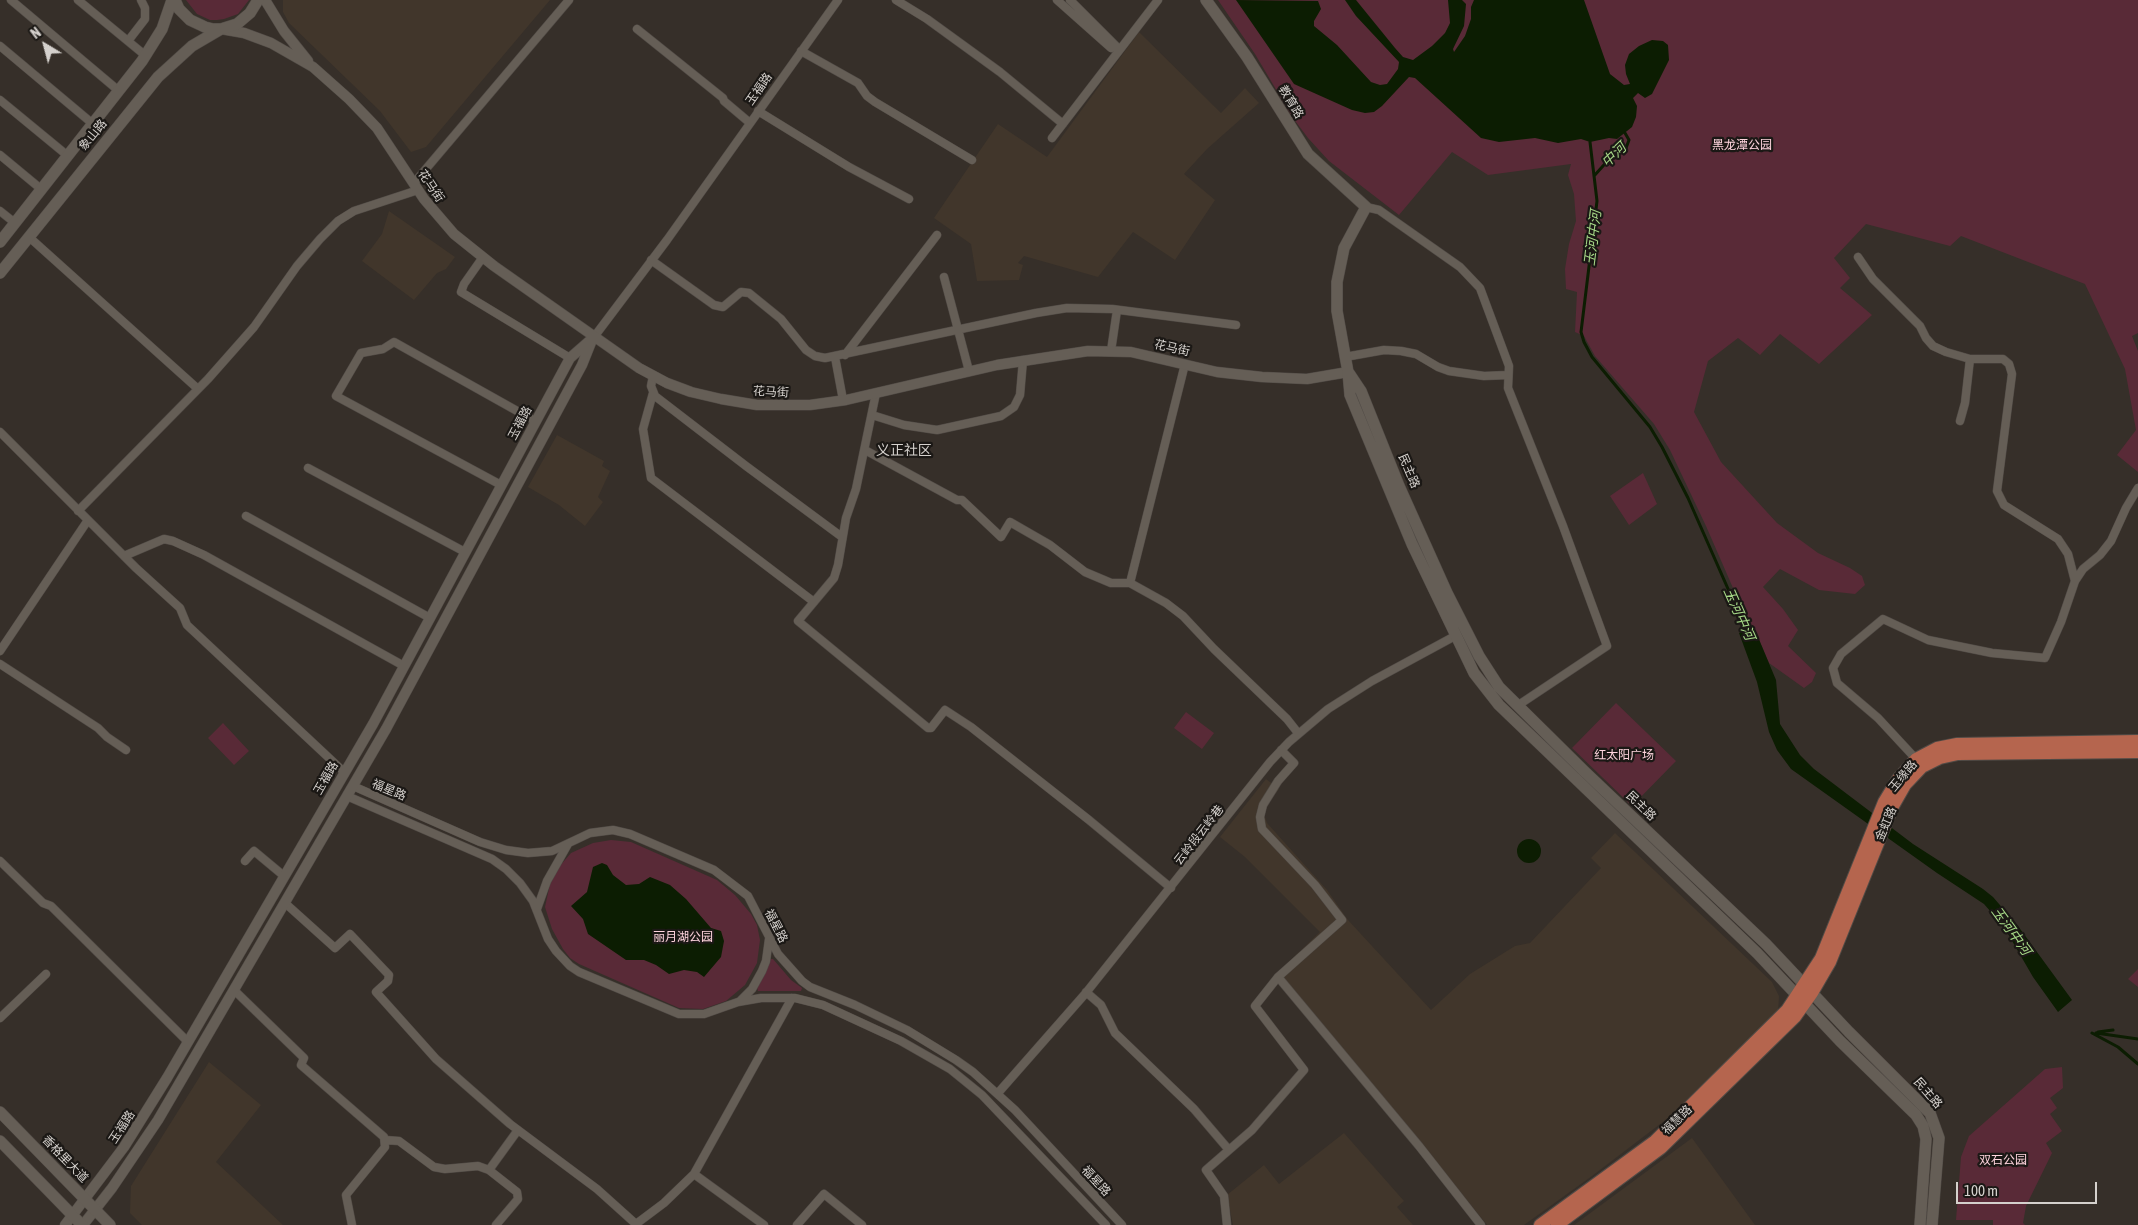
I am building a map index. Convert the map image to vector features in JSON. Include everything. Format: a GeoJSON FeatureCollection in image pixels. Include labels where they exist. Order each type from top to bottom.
{"type":"FeatureCollection","features":[{"type":"Feature","properties":{"kind":"main road","name":"象山路"},"geometry":{"type":"LineString","coordinates":[[0,242],[146,56],[162,29],[174,0]]}},
{"type":"Feature","properties":{"kind":"main road"},"geometry":{"type":"LineString","coordinates":[[174,0],[179,9],[190,20],[205,28],[222,28]]}},
{"type":"Feature","properties":{"kind":"main road","name":"象山路"},"geometry":{"type":"LineString","coordinates":[[0,273],[158,77],[192,46],[222,28],[237,24],[244,19],[258,0]]}},
{"type":"Feature","properties":{"kind":"main road","name":"教育路"},"geometry":{"type":"LineString","coordinates":[[1206,0],[1247,57],[1308,154],[1366,207]]}},
{"type":"Feature","properties":{"kind":"main road","name":"民主路"},"geometry":{"type":"LineString","coordinates":[[1366,207],[1344,248],[1338,276],[1337,311],[1348,372],[1350,395],[1412,544],[1474,673],[1499,705],[1757,953],[1805,994],[1925,1107],[1934,1121],[1939,1138],[1932,1225]]}},
{"type":"Feature","properties":{"kind":"main road","name":"民主路"},"geometry":{"type":"LineString","coordinates":[[1348,372],[1361,391],[1423,539],[1478,656],[1499,687],[1766,944],[1805,994],[1916,1115],[1923,1126],[1926,1139],[1920,1225]]}},
{"type":"Feature","properties":{"kind":"main road","name":"玉缘路"},"geometry":{"type":"LineString","coordinates":[[1894,792],[1916,759],[1937,748],[1957,744],[2138,741]]}},
{"type":"Feature","properties":{"kind":"main road","name":"金虹路"},"geometry":{"type":"LineString","coordinates":[[1805,994],[1830,962],[1864,863],[1894,792],[1922,767],[1934,760],[1949,755],[2138,752]]}},
{"type":"Feature","properties":{"kind":"main road","name":"福慧路"},"geometry":{"type":"LineString","coordinates":[[1540,1225],[1661,1135],[1805,994]]}},
{"type":"Feature","properties":{"kind":"main road","name":"福慧路"},"geometry":{"type":"LineString","coordinates":[[1557,1225],[1668,1143],[1794,1017],[1805,994]]}},
{"type":"Feature","properties":{"kind":"main road","name":"香格里大道"},"geometry":{"type":"LineString","coordinates":[[0,1112],[110,1225]]}},
{"type":"Feature","properties":{"kind":"main road"},"geometry":{"type":"LineString","coordinates":[[0,1141],[83,1225]]}},
{"type":"Feature","properties":{"kind":"street"},"geometry":{"type":"LineString","coordinates":[[11,0],[119,91]]}},
{"type":"Feature","properties":{"kind":"street"},"geometry":{"type":"LineString","coordinates":[[78,0],[146,56]]}},
{"type":"Feature","properties":{"kind":"street"},"geometry":{"type":"LineString","coordinates":[[128,41],[145,19],[145,8],[141,0]]}},
{"type":"Feature","properties":{"kind":"street","name":"花马街"},"geometry":{"type":"LineString","coordinates":[[265,0],[284,31],[313,67],[349,99],[377,128],[416,186],[444,223],[482,257],[594,337],[653,376],[691,392],[739,403],[792,406],[843,400],[1023,360],[1068,353],[1111,350],[1131,352],[1217,372],[1307,379],[1348,372]]}},
{"type":"Feature","properties":{"kind":"street"},"geometry":{"type":"LineString","coordinates":[[78,511],[198,390],[254,326],[308,252],[338,221],[363,207],[416,186],[569,0]]}},
{"type":"Feature","properties":{"kind":"street","name":"玉福路"},"geometry":{"type":"LineString","coordinates":[[65,1225],[142,1119],[188,1042],[404,666],[570,358],[594,337],[837,0]]}},
{"type":"Feature","properties":{"kind":"street"},"geometry":{"type":"LineString","coordinates":[[896,0],[927,19],[1000,72],[1063,124]]}},
{"type":"Feature","properties":{"kind":"street"},"geometry":{"type":"LineString","coordinates":[[1057,0],[1111,48]]}},
{"type":"Feature","properties":{"kind":"street"},"geometry":{"type":"LineString","coordinates":[[1070,0],[1119,49]]}},
{"type":"Feature","properties":{"kind":"street"},"geometry":{"type":"LineString","coordinates":[[1052,138],[1158,0]]}},
{"type":"Feature","properties":{"kind":"street","name":"花马街"},"geometry":{"type":"LineString","coordinates":[[222,28],[250,35],[271,43],[313,67]]}},
{"type":"Feature","properties":{"kind":"street"},"geometry":{"type":"LineString","coordinates":[[637,29],[723,98],[724,101],[750,123]]}},
{"type":"Feature","properties":{"kind":"street"},"geometry":{"type":"LineString","coordinates":[[0,46],[93,124]]}},
{"type":"Feature","properties":{"kind":"street"},"geometry":{"type":"LineString","coordinates":[[801,51],[858,83],[867,96],[875,102],[972,160]]}},
{"type":"Feature","properties":{"kind":"street"},"geometry":{"type":"LineString","coordinates":[[0,100],[68,156]]}},
{"type":"Feature","properties":{"kind":"street"},"geometry":{"type":"LineString","coordinates":[[758,111],[849,167],[909,199]]}},
{"type":"Feature","properties":{"kind":"street"},"geometry":{"type":"LineString","coordinates":[[0,155],[42,189]]}},
{"type":"Feature","properties":{"kind":"street"},"geometry":{"type":"LineString","coordinates":[[1366,207],[1379,210],[1460,267],[1474,280],[1484,296],[1509,366],[1508,388],[1563,526],[1607,646],[1517,706]]}},
{"type":"Feature","properties":{"kind":"street"},"geometry":{"type":"LineString","coordinates":[[0,211],[15,223]]}},
{"type":"Feature","properties":{"kind":"street"},"geometry":{"type":"LineString","coordinates":[[845,355],[937,235]]}},
{"type":"Feature","properties":{"kind":"street"},"geometry":{"type":"LineString","coordinates":[[29,237],[198,390]]}},
{"type":"Feature","properties":{"kind":"street"},"geometry":{"type":"LineString","coordinates":[[482,257],[464,284],[461,292],[570,358]]}},
{"type":"Feature","properties":{"kind":"street"},"geometry":{"type":"LineString","coordinates":[[1858,257],[1874,278],[1920,326],[1933,346],[1970,359],[2003,358],[2009,364],[2012,370],[1997,485],[1999,497],[2004,504],[2058,539],[2068,554],[2075,581]]}},
{"type":"Feature","properties":{"kind":"street"},"geometry":{"type":"LineString","coordinates":[[651,260],[714,305],[723,307],[742,292],[749,293],[781,319],[810,353],[825,358],[1052,310],[1082,308],[1117,310],[1236,325]]}},
{"type":"Feature","properties":{"kind":"street"},"geometry":{"type":"LineString","coordinates":[[944,277],[970,371]]}},
{"type":"Feature","properties":{"kind":"street"},"geometry":{"type":"LineString","coordinates":[[1111,350],[1117,310]]}},
{"type":"Feature","properties":{"kind":"street","name":"玉福路"},"geometry":{"type":"LineString","coordinates":[[83,1225],[158,1120],[386,729],[582,365],[594,337]]}},
{"type":"Feature","properties":{"kind":"street"},"geometry":{"type":"LineString","coordinates":[[501,485],[336,396],[361,353],[383,349],[394,342],[535,421]]}},
{"type":"Feature","properties":{"kind":"street"},"geometry":{"type":"LineString","coordinates":[[1345,357],[1384,350],[1400,351],[1416,354],[1438,367],[1461,373],[1484,376],[1508,375]]}},
{"type":"Feature","properties":{"kind":"street"},"geometry":{"type":"LineString","coordinates":[[835,357],[843,400]]}},
{"type":"Feature","properties":{"kind":"street"},"geometry":{"type":"LineString","coordinates":[[1960,421],[1965,403],[1970,359]]}},
{"type":"Feature","properties":{"kind":"street"},"geometry":{"type":"LineString","coordinates":[[872,415],[904,425],[937,430],[1001,416],[1014,407],[1020,395],[1023,360]]}},
{"type":"Feature","properties":{"kind":"street"},"geometry":{"type":"LineString","coordinates":[[1130,583],[1185,364]]}},
{"type":"Feature","properties":{"kind":"street"},"geometry":{"type":"LineString","coordinates":[[653,376],[651,386],[653,393],[643,429],[651,478],[814,602]]}},
{"type":"Feature","properties":{"kind":"street"},"geometry":{"type":"LineString","coordinates":[[653,393],[746,466],[842,537]]}},
{"type":"Feature","properties":{"kind":"street"},"geometry":{"type":"LineString","coordinates":[[876,393],[865,450],[842,537],[834,578],[798,621],[928,728],[931,728],[945,710],[997,746],[1171,888]]}},
{"type":"Feature","properties":{"kind":"street"},"geometry":{"type":"LineString","coordinates":[[0,432],[124,556],[180,608],[188,625],[344,772]]}},
{"type":"Feature","properties":{"kind":"street"},"geometry":{"type":"LineString","coordinates":[[865,450],[957,500],[962,500],[1001,537],[1010,522],[1050,545],[1085,572],[1112,583],[1130,583],[1166,603],[1183,616],[1214,649],[1287,719],[1298,733]]}},
{"type":"Feature","properties":{"kind":"street"},"geometry":{"type":"LineString","coordinates":[[308,468],[465,552]]}},
{"type":"Feature","properties":{"kind":"street"},"geometry":{"type":"LineString","coordinates":[[1916,759],[1878,718],[1837,683],[1833,668],[1841,654],[1883,619],[1928,640],[1992,653],[2045,658],[2061,622],[2075,581],[2083,569],[2100,555],[2111,541],[2126,508],[2138,488]]}},
{"type":"Feature","properties":{"kind":"street"},"geometry":{"type":"LineString","coordinates":[[246,516],[430,618]]}},
{"type":"Feature","properties":{"kind":"street"},"geometry":{"type":"LineString","coordinates":[[0,651],[88,520]]}},
{"type":"Feature","properties":{"kind":"street"},"geometry":{"type":"LineString","coordinates":[[124,556],[164,539],[173,541],[204,555],[404,666]]}},
{"type":"Feature","properties":{"kind":"street","name":"云岭段云岭巷"},"geometry":{"type":"LineString","coordinates":[[998,1093],[1086,992],[1281,750],[1298,733],[1328,709],[1372,681],[1456,636]]}},
{"type":"Feature","properties":{"kind":"street"},"geometry":{"type":"LineString","coordinates":[[0,664],[98,728],[107,737],[126,750]]}},
{"type":"Feature","properties":{"kind":"street"},"geometry":{"type":"LineString","coordinates":[[1227,1225],[1224,1196],[1206,1170],[1252,1130],[1304,1070],[1256,1006],[1278,977],[1342,920],[1315,884],[1262,828],[1260,817],[1263,806],[1278,781],[1294,763],[1281,750]]}},
{"type":"Feature","properties":{"kind":"street","name":"福星路"},"geometry":{"type":"LineString","coordinates":[[352,786],[480,842],[506,850],[540,853],[552,851],[597,832],[622,831],[714,870],[748,896],[770,939],[786,964],[810,987],[855,1005],[907,1030],[956,1060],[998,1093],[1122,1225]]}},
{"type":"Feature","properties":{"kind":"street","name":"福星路"},"geometry":{"type":"LineString","coordinates":[[347,796],[492,860],[506,869],[520,883],[537,909],[552,945],[562,959],[579,972],[679,1014],[704,1014],[738,1002],[761,998],[792,998],[823,1005],[902,1041],[950,1069],[994,1106],[1106,1225]]}},
{"type":"Feature","properties":{"kind":"street"},"geometry":{"type":"LineString","coordinates":[[537,909],[547,881],[569,843]]}},
{"type":"Feature","properties":{"kind":"street"},"geometry":{"type":"LineString","coordinates":[[245,860],[254,851],[284,876]]}},
{"type":"Feature","properties":{"kind":"street"},"geometry":{"type":"LineString","coordinates":[[0,861],[43,903],[51,906],[188,1042]]}},
{"type":"Feature","properties":{"kind":"street"},"geometry":{"type":"LineString","coordinates":[[285,903],[335,948],[350,934],[389,974],[388,981],[376,992],[436,1059],[518,1130],[590,1184],[637,1224],[664,1203],[694,1174],[792,998]]}},
{"type":"Feature","properties":{"kind":"street"},"geometry":{"type":"LineString","coordinates":[[738,1002],[752,989],[762,971],[770,939]]}},
{"type":"Feature","properties":{"kind":"street"},"geometry":{"type":"LineString","coordinates":[[1,1017],[46,974]]}},
{"type":"Feature","properties":{"kind":"street"},"geometry":{"type":"LineString","coordinates":[[1278,977],[1419,1146],[1481,1225]]}},
{"type":"Feature","properties":{"kind":"street"},"geometry":{"type":"LineString","coordinates":[[234,990],[304,1058],[301,1065],[382,1134],[385,1140],[385,1147],[346,1195],[352,1225]]}},
{"type":"Feature","properties":{"kind":"street"},"geometry":{"type":"LineString","coordinates":[[1086,992],[1101,1005],[1115,1033],[1194,1108],[1229,1150]]}},
{"type":"Feature","properties":{"kind":"street"},"geometry":{"type":"LineString","coordinates":[[489,1170],[518,1130]]}},
{"type":"Feature","properties":{"kind":"street"},"geometry":{"type":"LineString","coordinates":[[385,1140],[399,1141],[434,1167],[445,1169],[478,1166],[489,1170],[517,1192],[518,1199],[496,1225]]}},
{"type":"Feature","properties":{"kind":"street"},"geometry":{"type":"LineString","coordinates":[[694,1174],[764,1225]]}},
{"type":"Feature","properties":{"kind":"street"},"geometry":{"type":"LineString","coordinates":[[797,1225],[824,1194],[862,1225]]}},
{"type":"Feature","properties":{"kind":"shaded area"},"geometry":{"type":"Polygon","coordinates":[[[283,0],[550,0],[426,147],[411,152],[380,111],[289,23],[283,12],[283,0]]]}},
{"type":"Feature","properties":{"kind":"shaded area"},"geometry":{"type":"Polygon","coordinates":[[[1139,32],[1221,113],[1245,88],[1259,103],[1207,149],[1184,174],[1215,200],[1175,260],[1133,232],[1098,277],[1024,256],[1018,263],[1023,265],[1019,280],[977,281],[971,244],[934,218],[998,124],[1047,157],[1139,32]]]}},
{"type":"Feature","properties":{"kind":"shaded area"},"geometry":{"type":"Polygon","coordinates":[[[389,211],[455,257],[446,269],[437,273],[414,300],[362,261],[382,234],[389,211]]]}},
{"type":"Feature","properties":{"kind":"shaded area"},"geometry":{"type":"Polygon","coordinates":[[[557,435],[604,461],[602,466],[610,471],[598,497],[603,502],[585,526],[559,505],[528,487],[557,435]]]}},
{"type":"Feature","properties":{"kind":"shaded area"},"geometry":{"type":"Polygon","coordinates":[[[1266,779],[1279,789],[1263,811],[1267,823],[1327,890],[1348,920],[1431,1010],[1470,974],[1515,946],[1530,943],[1601,868],[1591,858],[1615,833],[1772,982],[1779,996],[1778,1014],[1672,1115],[1592,1176],[1524,1225],[1487,1225],[1385,1099],[1277,973],[1320,932],[1245,857],[1220,837],[1266,779]]]}},
{"type":"Feature","properties":{"kind":"shaded area"},"geometry":{"type":"Polygon","coordinates":[[[209,1062],[261,1105],[216,1162],[283,1225],[142,1225],[130,1213],[131,1186],[209,1062]]]}},
{"type":"Feature","properties":{"kind":"shaded area"},"geometry":{"type":"Polygon","coordinates":[[[1344,1133],[1404,1201],[1397,1207],[1413,1225],[1233,1225],[1227,1195],[1264,1165],[1279,1184],[1344,1133]]]}},
{"type":"Feature","properties":{"kind":"shaded area"},"geometry":{"type":"Polygon","coordinates":[[[1692,1138],[1755,1225],[1574,1225],[1692,1138]]]}},
{"type":"Feature","properties":{"kind":"green space"},"geometry":{"type":"Polygon","coordinates":[[[186,0],[249,0],[238,14],[224,19],[210,20],[197,14],[186,0]]]}},
{"type":"Feature","properties":{"kind":"green space","name":"黑龙潭公园"},"geometry":{"type":"Polygon","coordinates":[[[1218,0],[2138,0],[2138,333],[2132,336],[2138,351],[2138,472],[2117,455],[2136,430],[2125,369],[2085,284],[1961,236],[1950,246],[1866,224],[1834,258],[1850,278],[1840,288],[1872,315],[1819,364],[1780,334],[1760,355],[1738,338],[1708,361],[1694,412],[1721,462],[1777,523],[1818,553],[1850,568],[1862,576],[1865,585],[1855,594],[1819,590],[1780,569],[1763,587],[1783,609],[1798,630],[1788,646],[1816,673],[1812,682],[1804,688],[1769,663],[1753,626],[1750,627],[1706,526],[1670,450],[1654,424],[1595,356],[1584,336],[1575,332],[1577,292],[1566,289],[1565,269],[1569,244],[1576,221],[1574,194],[1568,175],[1571,164],[1488,175],[1452,152],[1399,215],[1329,161],[1308,138],[1293,118],[1255,54],[1218,0]]]}},
{"type":"Feature","properties":{"kind":"green space"},"geometry":{"type":"Polygon","coordinates":[[[1643,473],[1657,504],[1629,525],[1610,496],[1643,473]]]}},
{"type":"Feature","properties":{"kind":"green space","name":"红太阳广场"},"geometry":{"type":"Polygon","coordinates":[[[1616,703],[1676,761],[1632,806],[1572,748],[1616,703]]]}},
{"type":"Feature","properties":{"kind":"green space"},"geometry":{"type":"Polygon","coordinates":[[[1186,712],[1214,733],[1202,749],[1174,728],[1186,712]]]}},
{"type":"Feature","properties":{"kind":"green space"},"geometry":{"type":"Polygon","coordinates":[[[223,723],[249,751],[234,765],[208,738],[223,723]]]}},
{"type":"Feature","properties":{"kind":"green space","name":"丽月湖公园"},"geometry":{"type":"Polygon","coordinates":[[[611,840],[631,842],[717,880],[735,895],[751,914],[757,925],[760,940],[757,963],[745,985],[726,1001],[703,1009],[679,1008],[579,964],[570,958],[563,949],[552,929],[545,907],[550,884],[558,868],[571,853],[593,843],[611,840]]]}},
{"type":"Feature","properties":{"kind":"green space"},"geometry":{"type":"Polygon","coordinates":[[[769,959],[773,959],[791,980],[802,988],[801,991],[758,991],[757,988],[769,959]]]}},
{"type":"Feature","properties":{"kind":"green space"},"geometry":{"type":"Polygon","coordinates":[[[2138,969],[2138,987],[2128,979],[2138,969]]]}},
{"type":"Feature","properties":{"kind":"green space","name":"双石公园"},"geometry":{"type":"Polygon","coordinates":[[[2062,1067],[2063,1088],[2050,1098],[2057,1108],[2050,1114],[2062,1131],[2046,1143],[2052,1153],[2026,1206],[2023,1223],[2025,1225],[1993,1225],[1993,1220],[1956,1220],[1961,1157],[1969,1136],[2045,1069],[2062,1067]]]}},
{"type":"Feature","properties":{"kind":"water"},"geometry":{"type":"Polygon","coordinates":[[[1236,0],[1318,1],[1321,9],[1314,21],[1314,26],[1337,45],[1371,82],[1380,85],[1387,84],[1398,69],[1399,62],[1356,16],[1345,0],[1356,0],[1403,57],[1413,60],[1432,46],[1445,33],[1450,23],[1448,0],[1462,0],[1466,4],[1464,26],[1453,49],[1454,52],[1465,36],[1471,19],[1471,7],[1474,0],[1584,0],[1610,74],[1624,85],[1630,84],[1625,65],[1629,54],[1639,46],[1652,40],[1663,41],[1668,45],[1669,60],[1652,94],[1645,98],[1638,93],[1633,98],[1637,106],[1636,117],[1632,127],[1617,139],[1609,138],[1590,142],[1581,139],[1558,143],[1535,138],[1499,142],[1481,138],[1415,78],[1409,77],[1374,112],[1365,113],[1352,110],[1294,84],[1236,0]]]}},
{"type":"Feature","properties":{"kind":"water"},"geometry":{"type":"Polygon","coordinates":[[[1753,625],[1776,680],[1780,724],[1800,755],[1814,769],[1913,844],[1993,897],[2018,926],[2072,1000],[2058,1012],[2033,977],[2004,927],[1984,904],[1937,873],[1791,769],[1777,750],[1769,732],[1757,682],[1739,633],[1753,625]]]}},
{"type":"Feature","properties":{"kind":"water"},"geometry":{"type":"Polygon","coordinates":[[[1529,839],[1538,842],[1541,851],[1538,860],[1529,863],[1520,860],[1517,851],[1520,842],[1529,839]]]}},
{"type":"Feature","properties":{"kind":"water"},"geometry":{"type":"Polygon","coordinates":[[[602,863],[607,865],[613,875],[626,885],[639,884],[650,877],[670,885],[686,899],[711,928],[721,931],[724,941],[721,957],[704,977],[697,972],[684,970],[669,974],[656,965],[644,960],[626,960],[588,934],[583,919],[571,906],[587,892],[593,867],[602,863]]]}},
{"type":"Feature","properties":{"kind":"waterway","name":"中河"},"geometry":{"type":"LineString","coordinates":[[1594,176],[1611,157],[1626,148],[1629,140],[1625,133]]}},
{"type":"Feature","properties":{"kind":"waterway","name":"玉河中河"},"geometry":{"type":"LineString","coordinates":[[1590,142],[1597,201],[1581,332],[1584,342],[1592,357],[1650,427],[1662,447],[1688,498],[1747,632]]}},
{"type":"Feature","properties":{"kind":"waterway","name":"玉河中河"},"geometry":{"type":"LineString","coordinates":[[2098,1032],[2113,1030]]}},
{"type":"Feature","properties":{"kind":"waterway"},"geometry":{"type":"LineString","coordinates":[[2092,1033],[2118,1047],[2138,1064]]}},
{"type":"Feature","properties":{"kind":"waterway","name":"玉河中河"},"geometry":{"type":"LineString","coordinates":[[2096,1033],[2138,1039]]}},
{"type":"Feature","properties":{"kind":"district","name":"义正社区"},"geometry":{"type":"Point","coordinates":[904,451]}}]}
